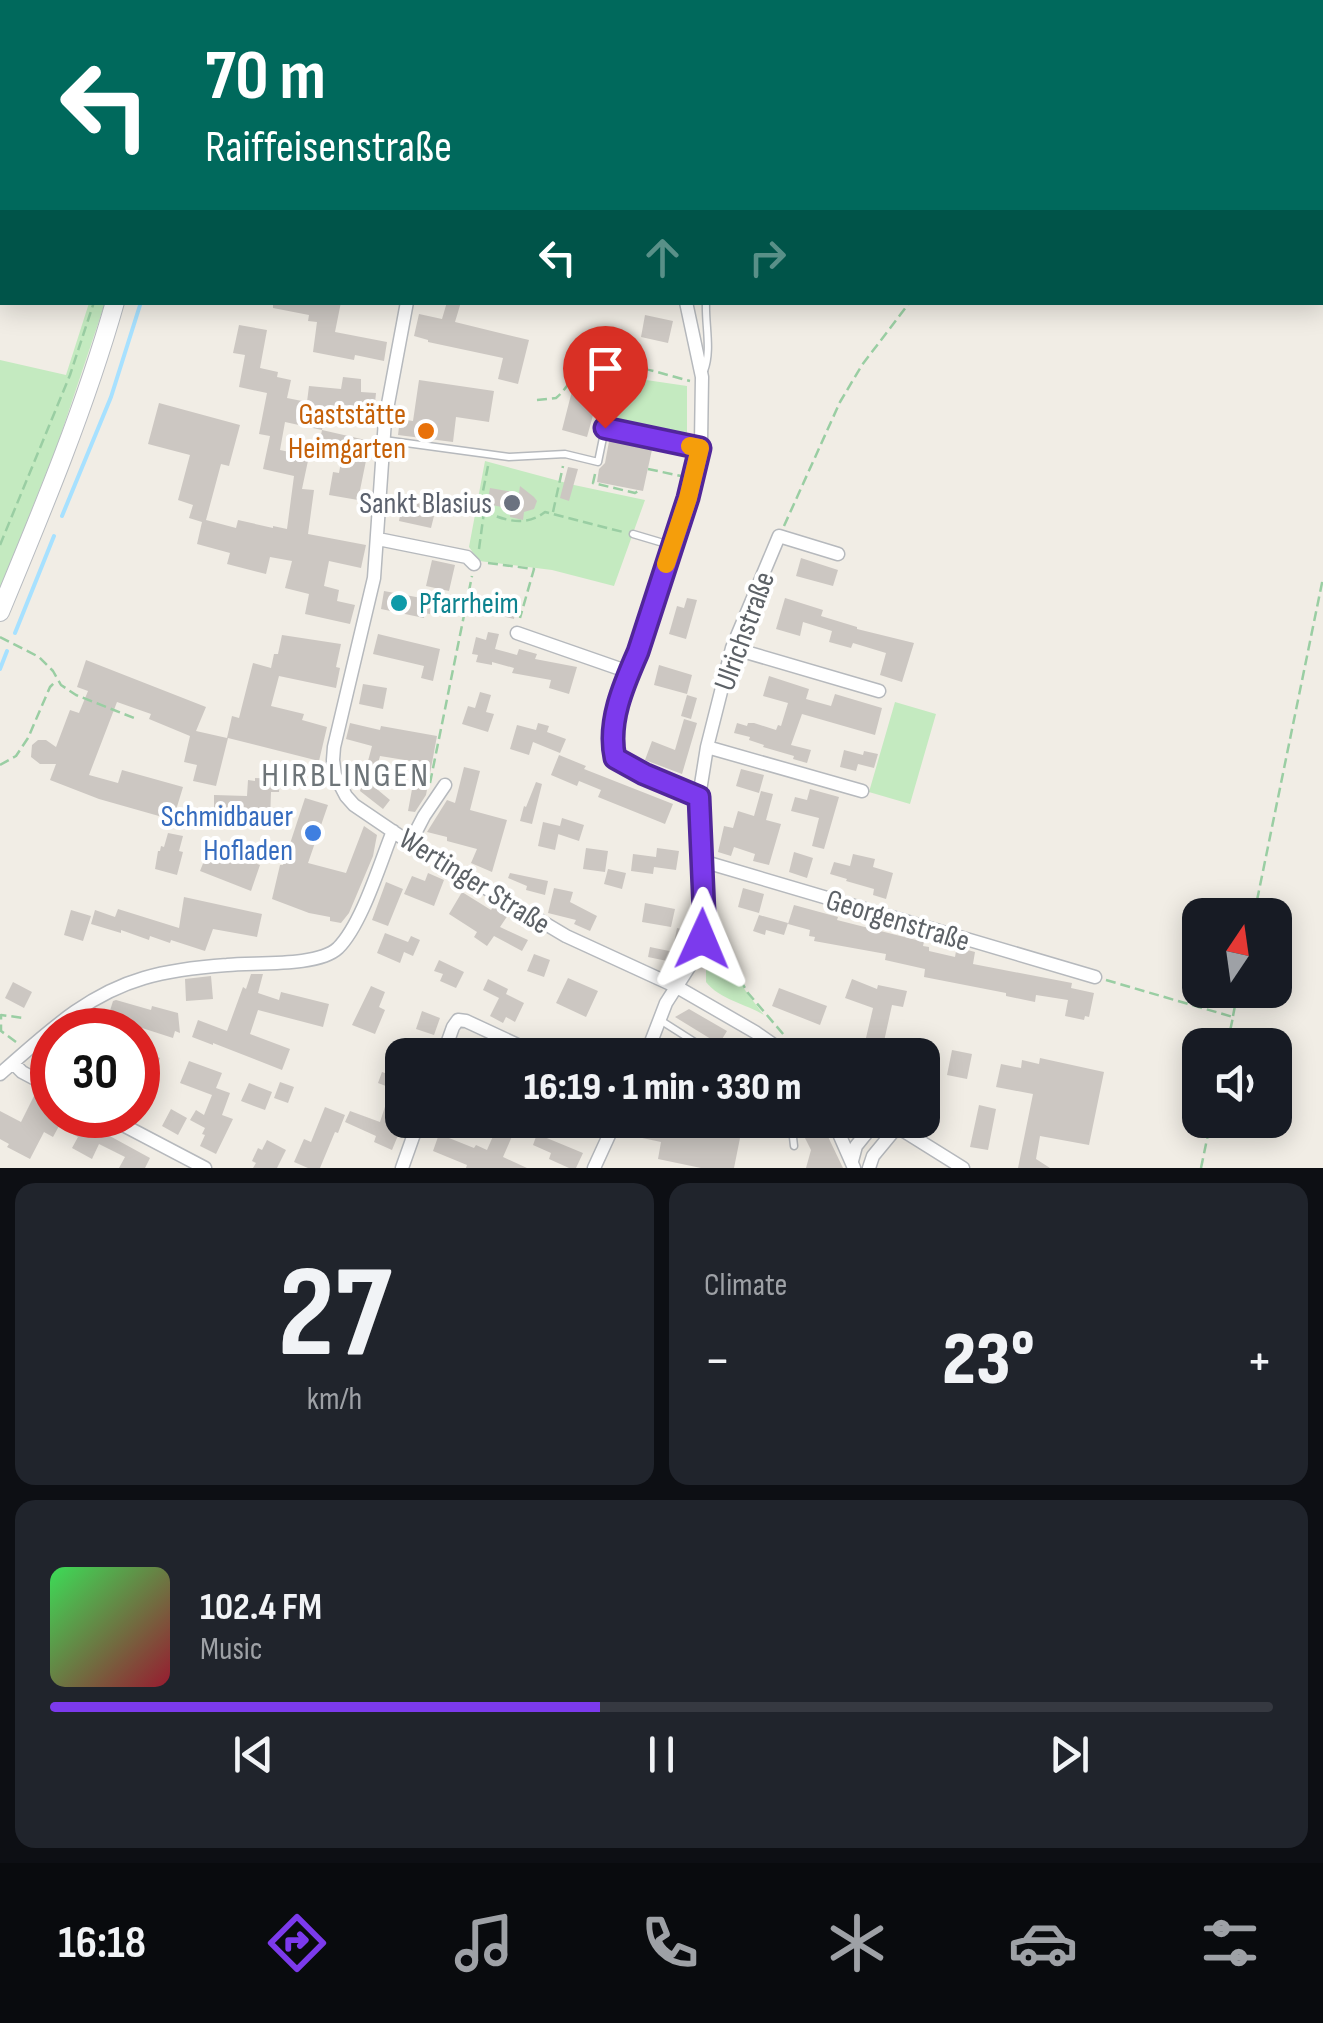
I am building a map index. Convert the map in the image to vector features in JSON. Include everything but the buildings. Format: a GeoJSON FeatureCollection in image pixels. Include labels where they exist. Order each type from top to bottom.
{"type":"FeatureCollection","features":[{"type":"Feature","properties":{"kind":"main road"},"geometry":{"type":"LineString","coordinates":[[0,612],[104,344],[114,305]]}},
{"type":"Feature","properties":{"kind":"street","name":"Wertinger Straße"},"geometry":{"type":"LineString","coordinates":[[406,305],[386,410],[371,591],[334,748],[335,776],[354,805],[410,843],[566,936],[677,987],[764,1038]]}},
{"type":"Feature","properties":{"kind":"street"},"geometry":{"type":"LineString","coordinates":[[687,305],[702,380],[700,448],[614,719],[613,748],[615,758],[699,797]]}},
{"type":"Feature","properties":{"kind":"street"},"geometry":{"type":"LineString","coordinates":[[779,536],[838,554]]}},
{"type":"Feature","properties":{"kind":"street","name":"Ulrichstraße"},"geometry":{"type":"LineString","coordinates":[[652,1038],[666,1002],[700,950],[704,912],[699,797],[707,748],[732,648],[779,536]]}},
{"type":"Feature","properties":{"kind":"street"},"geometry":{"type":"LineString","coordinates":[[378,540],[471,561]]}},
{"type":"Feature","properties":{"kind":"street"},"geometry":{"type":"LineString","coordinates":[[516,633],[629,672]]}},
{"type":"Feature","properties":{"kind":"street"},"geometry":{"type":"LineString","coordinates":[[732,648],[879,691]]}},
{"type":"Feature","properties":{"kind":"street"},"geometry":{"type":"LineString","coordinates":[[707,748],[862,792]]}},
{"type":"Feature","properties":{"kind":"street"},"geometry":{"type":"LineString","coordinates":[[410,843],[445,785]]}},
{"type":"Feature","properties":{"kind":"street"},"geometry":{"type":"LineString","coordinates":[[0,1074],[60,1021],[116,987],[179,970],[301,960],[338,949],[366,899],[393,831]]}},
{"type":"Feature","properties":{"kind":"street","name":"Georgenstraße"},"geometry":{"type":"LineString","coordinates":[[702,860],[1095,976]]}},
{"type":"Feature","properties":{"kind":"street"},"geometry":{"type":"LineString","coordinates":[[449,1038],[458,1020],[504,1038]]}},
{"type":"Feature","properties":{"kind":"street"},"geometry":{"type":"LineString","coordinates":[[13,1063],[30,1076]]}},
{"type":"Feature","properties":{"kind":"street"},"geometry":{"type":"LineString","coordinates":[[148,1138],[205,1168]]}},
{"type":"Feature","properties":{"kind":"street"},"geometry":{"type":"LineString","coordinates":[[402,1168],[413,1138]]}},
{"type":"Feature","properties":{"kind":"street"},"geometry":{"type":"LineString","coordinates":[[594,1168],[608,1138]]}},
{"type":"Feature","properties":{"kind":"street"},"geometry":{"type":"LineString","coordinates":[[841,1138],[853,1164]]}},
{"type":"Feature","properties":{"kind":"street"},"geometry":{"type":"LineString","coordinates":[[853,1164],[856,1146],[862,1138]]}},
{"type":"Feature","properties":{"kind":"street"},"geometry":{"type":"LineString","coordinates":[[869,1168],[883,1138]]}},
{"type":"Feature","properties":{"kind":"street"},"geometry":{"type":"LineString","coordinates":[[914,1138],[959,1167]]}},
{"type":"Feature","properties":{"kind":"lane"},"geometry":{"type":"LineString","coordinates":[[702,380],[709,358],[706,305]]}},
{"type":"Feature","properties":{"kind":"lane"},"geometry":{"type":"LineString","coordinates":[[383,440],[509,457],[565,454],[598,462],[605,428],[700,448]]}},
{"type":"Feature","properties":{"kind":"lane"},"geometry":{"type":"LineString","coordinates":[[632,534],[672,546]]}},
{"type":"Feature","properties":{"kind":"lane"},"geometry":{"type":"LineString","coordinates":[[659,1020],[688,1038]]}},
{"type":"Feature","properties":{"kind":"lane"},"geometry":{"type":"LineString","coordinates":[[793,1138],[794,1146]]}},
{"type":"Feature","properties":{"kind":"path"},"geometry":{"type":"LineString","coordinates":[[0,545],[70,375],[93,305]]}},
{"type":"Feature","properties":{"kind":"path","name":"Ulrichstraße"},"geometry":{"type":"LineString","coordinates":[[779,536],[840,402],[862,364],[908,305]]}},
{"type":"Feature","properties":{"kind":"path"},"geometry":{"type":"LineString","coordinates":[[537,400],[556,398],[577,374],[596,364],[702,380]]}},
{"type":"Feature","properties":{"kind":"path"},"geometry":{"type":"LineString","coordinates":[[553,514],[565,454]]}},
{"type":"Feature","properties":{"kind":"path"},"geometry":{"type":"LineString","coordinates":[[424,816],[471,561],[478,550],[484,511],[481,501],[490,455]]}},
{"type":"Feature","properties":{"kind":"path"},"geometry":{"type":"LineString","coordinates":[[598,462],[593,483],[635,493],[640,490]]}},
{"type":"Feature","properties":{"kind":"path"},"geometry":{"type":"LineString","coordinates":[[648,469],[692,478]]}},
{"type":"Feature","properties":{"kind":"path"},"geometry":{"type":"LineString","coordinates":[[484,511],[518,522],[532,521],[546,512],[632,534]]}},
{"type":"Feature","properties":{"kind":"path"},"geometry":{"type":"LineString","coordinates":[[471,561],[534,569],[516,633]]}},
{"type":"Feature","properties":{"kind":"path"},"geometry":{"type":"LineString","coordinates":[[1257,898],[1323,578]]}},
{"type":"Feature","properties":{"kind":"path"},"geometry":{"type":"LineString","coordinates":[[0,637],[39,657],[61,685],[76,695],[134,718]]}},
{"type":"Feature","properties":{"kind":"path"},"geometry":{"type":"LineString","coordinates":[[0,764],[16,756],[50,688],[58,680]]}},
{"type":"Feature","properties":{"kind":"path"},"geometry":{"type":"LineString","coordinates":[[704,912],[714,922],[724,953],[748,993],[787,1038]]}},
{"type":"Feature","properties":{"kind":"path"},"geometry":{"type":"LineString","coordinates":[[1095,976],[1233,1018]]}},
{"type":"Feature","properties":{"kind":"path"},"geometry":{"type":"LineString","coordinates":[[1231,1028],[1235,1008]]}},
{"type":"Feature","properties":{"kind":"path"},"geometry":{"type":"LineString","coordinates":[[24,1018],[1,1015],[1,1031],[26,1050]]}},
{"type":"Feature","properties":{"kind":"path"},"geometry":{"type":"LineString","coordinates":[[1201,1168],[1207,1138]]}},
{"type":"Feature","properties":{"kind":"green space"},"geometry":{"type":"Polygon","coordinates":[[[88,305],[104,305],[57,446],[0,589],[0,360],[66,375],[88,305]]]}},
{"type":"Feature","properties":{"kind":"green space"},"geometry":{"type":"Polygon","coordinates":[[[619,376],[687,386],[687,438],[607,420],[619,376]]]}},
{"type":"Feature","properties":{"kind":"green space"},"geometry":{"type":"Polygon","coordinates":[[[485,461],[645,500],[614,586],[552,570],[479,561],[469,547],[485,461]]]}},
{"type":"Feature","properties":{"kind":"green space"},"geometry":{"type":"Polygon","coordinates":[[[895,702],[936,714],[910,804],[869,792],[895,702]]]}},
{"type":"Feature","properties":{"kind":"green space"},"geometry":{"type":"Polygon","coordinates":[[[716,932],[729,965],[764,1015],[725,997],[706,982],[706,966],[716,932]]]}},
{"type":"Feature","properties":{"kind":"waterway"},"geometry":{"type":"LineString","coordinates":[[62,516],[111,397],[140,305]]}},
{"type":"Feature","properties":{"kind":"waterway"},"geometry":{"type":"LineString","coordinates":[[15,633],[54,536]]}},
{"type":"Feature","properties":{"kind":"waterway"},"geometry":{"type":"LineString","coordinates":[[0,669],[7,651]]}},
{"type":"Feature","properties":{"kind":"slow traffic"},"geometry":{"type":"LineString","coordinates":[[666,564],[700,448],[690,446]]}},
{"type":"Feature","properties":{"kind":"place","name":"Gaststätte Heimgarten"},"geometry":{"type":"Point","coordinates":[426,431]}},
{"type":"Feature","properties":{"kind":"place","name":"Sankt Blasius"},"geometry":{"type":"Point","coordinates":[512,503]}},
{"type":"Feature","properties":{"kind":"place","name":"Pfarrheim"},"geometry":{"type":"Point","coordinates":[399,603]}},
{"type":"Feature","properties":{"kind":"place","name":"Schmidbauer Hofladen"},"geometry":{"type":"Point","coordinates":[313,833]}},
{"type":"Feature","properties":{"kind":"district","name":"HIRBLINGEN"},"geometry":{"type":"Point","coordinates":[346,774]}},
{"type":"Feature","properties":{"kind":"route"},"geometry":{"type":"LineString","coordinates":[[605,428],[700,448],[688,498],[614,719],[613,748],[615,758],[628,766],[699,797],[702,939]]}}]}
